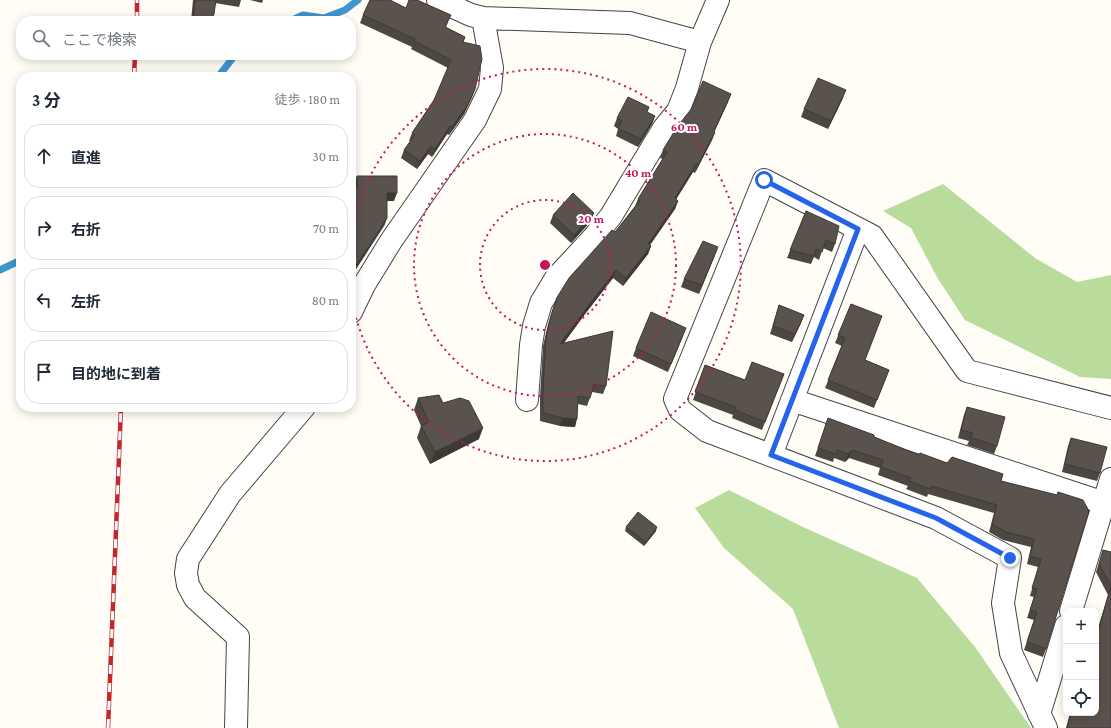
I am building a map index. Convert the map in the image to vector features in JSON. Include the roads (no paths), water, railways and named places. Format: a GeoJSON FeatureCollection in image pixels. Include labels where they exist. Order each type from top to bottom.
{"type":"FeatureCollection","features":[{"type":"Feature","properties":{"kind":"street"},"geometry":{"type":"LineString","coordinates":[[438,0],[471,15],[483,18],[630,23],[700,42]]}},
{"type":"Feature","properties":{"kind":"street"},"geometry":{"type":"LineString","coordinates":[[527,400],[531,345],[534,326],[541,303],[556,278],[594,237],[611,216],[664,128],[678,111],[687,88],[700,42],[718,0]]}},
{"type":"Feature","properties":{"kind":"street"},"geometry":{"type":"LineString","coordinates":[[356,302],[364,285],[391,241],[475,120],[490,89],[492,68],[483,18]]}},
{"type":"Feature","properties":{"kind":"street"},"geometry":{"type":"LineString","coordinates":[[1043,721],[1011,653],[1003,603],[1010,558],[936,518],[707,431],[680,410],[676,399],[764,180],[872,236],[967,371],[1111,408]]}},
{"type":"Feature","properties":{"kind":"street"},"geometry":{"type":"LineString","coordinates":[[771,455],[858,229]]}},
{"type":"Feature","properties":{"kind":"street"},"geometry":{"type":"LineString","coordinates":[[792,400],[1104,503]]}},
{"type":"Feature","properties":{"kind":"street"},"geometry":{"type":"LineString","coordinates":[[236,728],[238,638],[195,598],[188,585],[186,573],[188,559],[230,494],[300,412]]}},
{"type":"Feature","properties":{"kind":"street"},"geometry":{"type":"LineString","coordinates":[[1072,608],[1111,480]]}},
{"type":"Feature","properties":{"kind":"street"},"geometry":{"type":"LineString","coordinates":[[1043,721],[1063,638]]}},
{"type":"Feature","properties":{"kind":"waterway"},"geometry":{"type":"LineString","coordinates":[[329,16],[345,10],[358,0]]}},
{"type":"Feature","properties":{"kind":"waterway"},"geometry":{"type":"LineString","coordinates":[[301,16],[310,16]]}},
{"type":"Feature","properties":{"kind":"waterway"},"geometry":{"type":"LineString","coordinates":[[222,72],[231,60]]}},
{"type":"Feature","properties":{"kind":"waterway"},"geometry":{"type":"LineString","coordinates":[[0,270],[16,262]]}},
{"type":"Feature","properties":{"kind":"railway"},"geometry":{"type":"LineString","coordinates":[[137,0],[137,16]]}},
{"type":"Feature","properties":{"kind":"railway"},"geometry":{"type":"LineString","coordinates":[[134,72],[135,60]]}},
{"type":"Feature","properties":{"kind":"railway"},"geometry":{"type":"LineString","coordinates":[[108,728],[121,412]]}}]}
